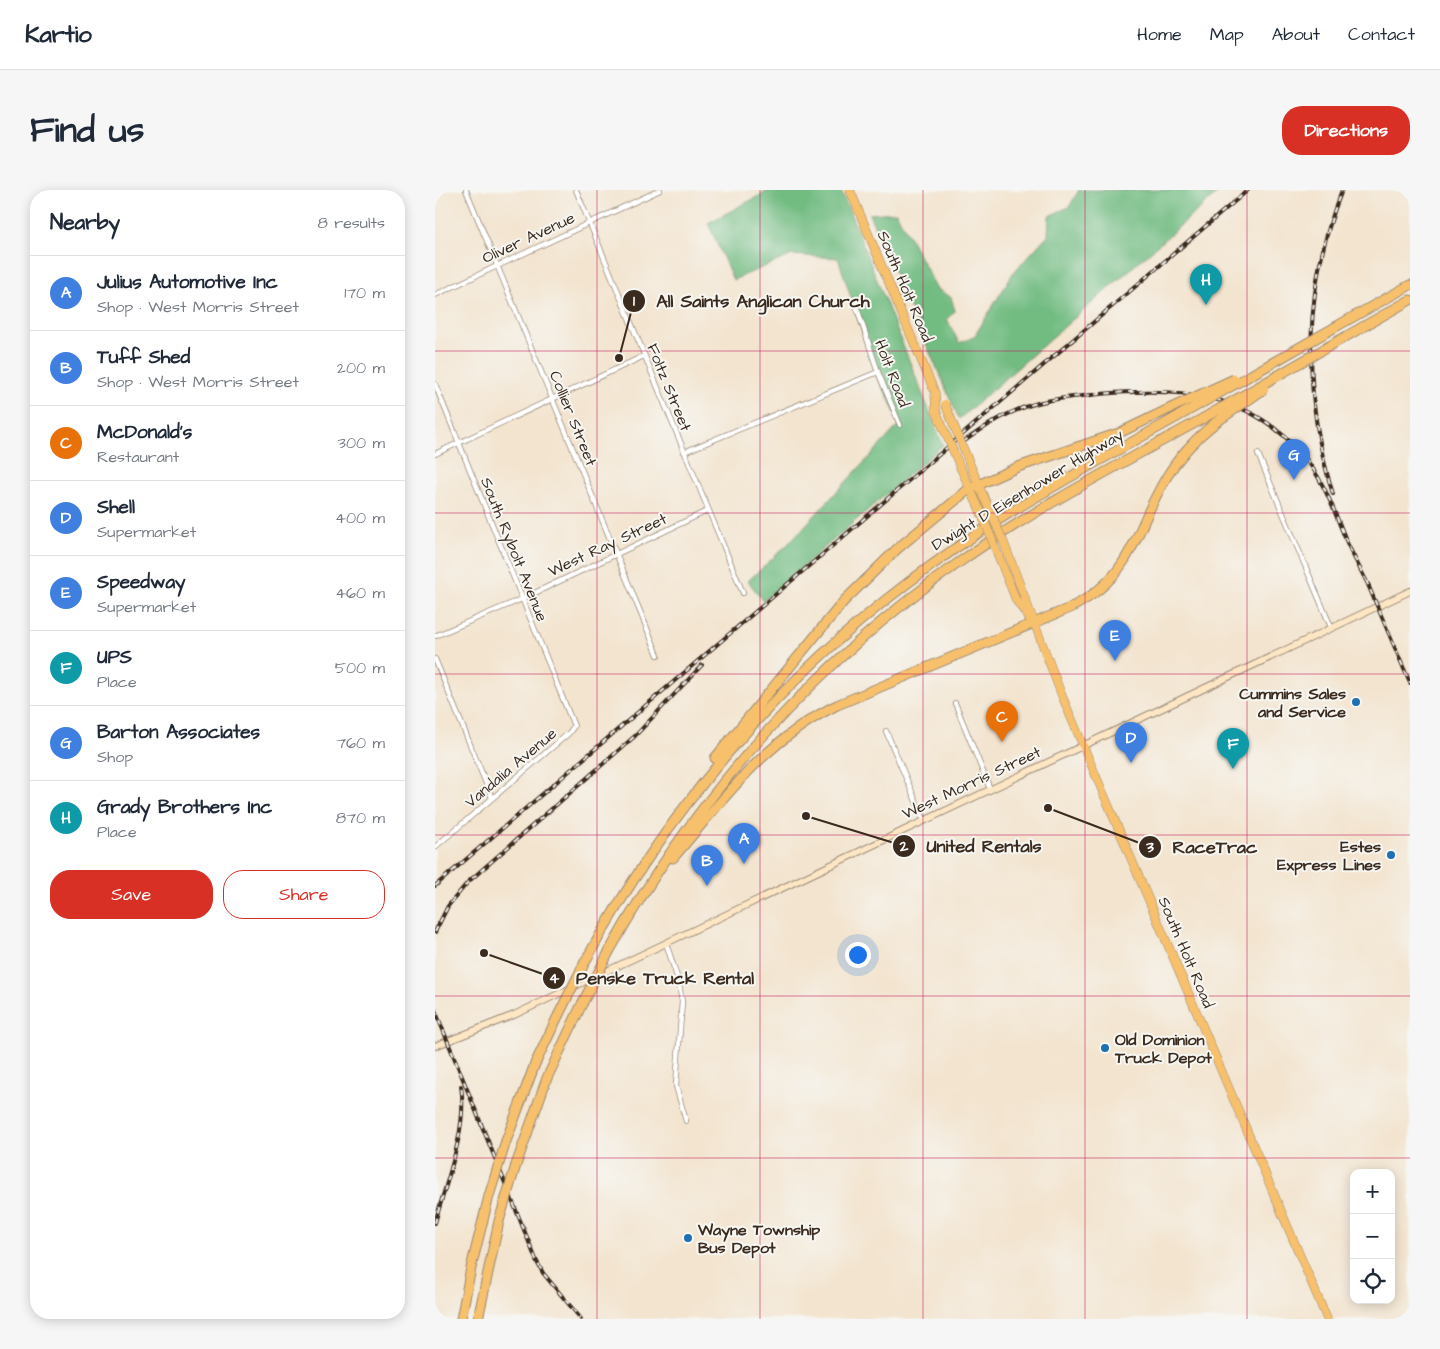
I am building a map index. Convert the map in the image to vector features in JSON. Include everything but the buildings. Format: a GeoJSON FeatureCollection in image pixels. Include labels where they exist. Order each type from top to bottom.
{"type":"FeatureCollection","features":[{"type":"Feature","properties":{"kind":"highway","name":"Dwight D Eisenhower Highway"},"geometry":{"type":"LineString","coordinates":[[461,1319],[471,1268],[489,1196],[507,1141],[535,1064],[585,962],[633,879],[686,804],[736,743],[783,691],[827,649],[879,605],[927,568],[999,519],[1410,285]]}},
{"type":"Feature","properties":{"kind":"highway","name":"Dwight D Eisenhower Highway"},"geometry":{"type":"LineString","coordinates":[[478,1319],[499,1220],[516,1165],[547,1078],[582,1004],[610,950],[646,889],[686,830],[753,748],[809,688],[872,630],[929,584],[995,538],[1410,300]]}},
{"type":"Feature","properties":{"kind":"highway"},"geometry":{"type":"LineString","coordinates":[[686,804],[732,735],[839,607],[897,548],[969,489],[978,483],[1018,467],[1119,433],[1293,351]]}},
{"type":"Feature","properties":{"kind":"highway"},"geometry":{"type":"LineString","coordinates":[[646,889],[750,768],[796,728],[837,705],[1033,624],[1088,599],[1113,578],[1129,555],[1169,473],[1191,444],[1215,423],[1304,360]]}},
{"type":"Feature","properties":{"kind":"main road","name":"South Holt Road"},"geometry":{"type":"LineString","coordinates":[[850,190],[935,393],[936,411],[969,489],[980,510],[1016,600],[1033,624]]}},
{"type":"Feature","properties":{"kind":"main road","name":"South Holt Road"},"geometry":{"type":"LineString","coordinates":[[935,393],[945,404],[1007,550],[1025,595],[1033,624],[1082,745],[1327,1319]]}},
{"type":"Feature","properties":{"kind":"main road","name":"West Morris Street"},"geometry":{"type":"LineString","coordinates":[[435,1046],[514,1014],[1410,591]]}},
{"type":"Feature","properties":{"kind":"street","name":"Collier Street"},"geometry":{"type":"LineString","coordinates":[[466,190],[658,655]]}},
{"type":"Feature","properties":{"kind":"street","name":"Foltz Street"},"geometry":{"type":"LineString","coordinates":[[576,190],[707,511],[743,593]]}},
{"type":"Feature","properties":{"kind":"street","name":"Oliver Avenue"},"geometry":{"type":"LineString","coordinates":[[435,295],[660,190]]}},
{"type":"Feature","properties":{"kind":"street","name":"Holt Road"},"geometry":{"type":"LineString","coordinates":[[855,302],[878,372],[900,424]]}},
{"type":"Feature","properties":{"kind":"street"},"geometry":{"type":"LineString","coordinates":[[435,454],[644,356]]}},
{"type":"Feature","properties":{"kind":"street"},"geometry":{"type":"LineString","coordinates":[[684,452],[878,372]]}},
{"type":"Feature","properties":{"kind":"street","name":"South Rybolt Avenue"},"geometry":{"type":"LineString","coordinates":[[435,384],[573,723]]}},
{"type":"Feature","properties":{"kind":"street"},"geometry":{"type":"LineString","coordinates":[[1258,454],[1331,627]]}},
{"type":"Feature","properties":{"kind":"street","name":"West Ray Street"},"geometry":{"type":"LineString","coordinates":[[435,636],[522,599],[707,511]]}},
{"type":"Feature","properties":{"kind":"street"},"geometry":{"type":"LineString","coordinates":[[435,659],[492,798]]}},
{"type":"Feature","properties":{"kind":"street"},"geometry":{"type":"LineString","coordinates":[[955,703],[990,788]]}},
{"type":"Feature","properties":{"kind":"street","name":"Vandalia Avenue"},"geometry":{"type":"LineString","coordinates":[[435,847],[569,733],[573,723]]}},
{"type":"Feature","properties":{"kind":"street"},"geometry":{"type":"LineString","coordinates":[[886,731],[924,820]]}},
{"type":"Feature","properties":{"kind":"street"},"geometry":{"type":"LineString","coordinates":[[665,943],[678,980],[682,1002],[676,1086],[685,1121]]}},
{"type":"Feature","properties":{"kind":"green space"},"geometry":{"type":"Polygon","coordinates":[[[770,190],[841,190],[943,445],[763,601],[748,581],[788,544],[900,424],[875,370],[838,258],[792,255],[733,280],[708,223],[770,190]]]}},
{"type":"Feature","properties":{"kind":"green space"},"geometry":{"type":"Polygon","coordinates":[[[1079,190],[1221,190],[959,419],[869,214],[896,212],[937,289],[951,297],[955,311],[947,319],[959,343],[974,337],[1013,273],[1048,235],[1049,216],[1069,207],[1079,190]]]}},
{"type":"Feature","properties":{"kind":"railway"},"geometry":{"type":"LineString","coordinates":[[435,886],[1248,190]]}},
{"type":"Feature","properties":{"kind":"railway"},"geometry":{"type":"LineString","coordinates":[[1333,494],[1316,418],[1312,380],[1311,341],[1320,264],[1329,227],[1342,190]]}},
{"type":"Feature","properties":{"kind":"railway"},"geometry":{"type":"LineString","coordinates":[[963,442],[1008,414],[1034,404],[1062,398],[1129,392],[1184,393],[1234,405],[1258,417],[1281,433],[1310,464],[1323,486],[1348,545],[1369,586]]}},
{"type":"Feature","properties":{"kind":"railway"},"geometry":{"type":"LineString","coordinates":[[1366,580],[1410,683]]}},
{"type":"Feature","properties":{"kind":"railway"},"geometry":{"type":"LineString","coordinates":[[435,932],[448,906],[468,882],[635,736],[702,665]]}},
{"type":"Feature","properties":{"kind":"railway"},"geometry":{"type":"LineString","coordinates":[[435,1010],[537,1262],[543,1273],[581,1319]]}},
{"type":"Feature","properties":{"kind":"railway"},"geometry":{"type":"LineString","coordinates":[[435,1223],[459,1137],[462,1103],[461,1086]]}},
{"type":"Feature","properties":{"kind":"place","name":"Grady Brothers Inc"},"geometry":{"type":"Point","coordinates":[1206,305]}},
{"type":"Feature","properties":{"kind":"place","name":"All Saints Anglican Church"},"geometry":{"type":"Point","coordinates":[619,358]}},
{"type":"Feature","properties":{"kind":"place","name":"Barton Associates"},"geometry":{"type":"Point","coordinates":[1294,480]}},
{"type":"Feature","properties":{"kind":"place","name":"Speedway"},"geometry":{"type":"Point","coordinates":[1115,661]}},
{"type":"Feature","properties":{"kind":"place","name":"Cummins Sales and Service"},"geometry":{"type":"Point","coordinates":[1356,702]}},
{"type":"Feature","properties":{"kind":"place","name":"McDonald's"},"geometry":{"type":"Point","coordinates":[1002,742]}},
{"type":"Feature","properties":{"kind":"place","name":"Shell"},"geometry":{"type":"Point","coordinates":[1131,763]}},
{"type":"Feature","properties":{"kind":"place","name":"UPS"},"geometry":{"type":"Point","coordinates":[1233,769]}},
{"type":"Feature","properties":{"kind":"place","name":"RaceTrac"},"geometry":{"type":"Point","coordinates":[1048,808]}},
{"type":"Feature","properties":{"kind":"place","name":"United Rentals"},"geometry":{"type":"Point","coordinates":[806,816]}},
{"type":"Feature","properties":{"kind":"place","name":"Estes Express Lines"},"geometry":{"type":"Point","coordinates":[1391,855]}},
{"type":"Feature","properties":{"kind":"place","name":"Julius Automotive Inc"},"geometry":{"type":"Point","coordinates":[744,864]}},
{"type":"Feature","properties":{"kind":"place","name":"Tuff Shed"},"geometry":{"type":"Point","coordinates":[707,886]}},
{"type":"Feature","properties":{"kind":"place","name":"Penske Truck Rental"},"geometry":{"type":"Point","coordinates":[484,953]}},
{"type":"Feature","properties":{"kind":"place","name":"Old Dominion Truck Depot"},"geometry":{"type":"Point","coordinates":[1105,1048]}},
{"type":"Feature","properties":{"kind":"place","name":"Wayne Township Bus Depot"},"geometry":{"type":"Point","coordinates":[688,1238]}}]}
